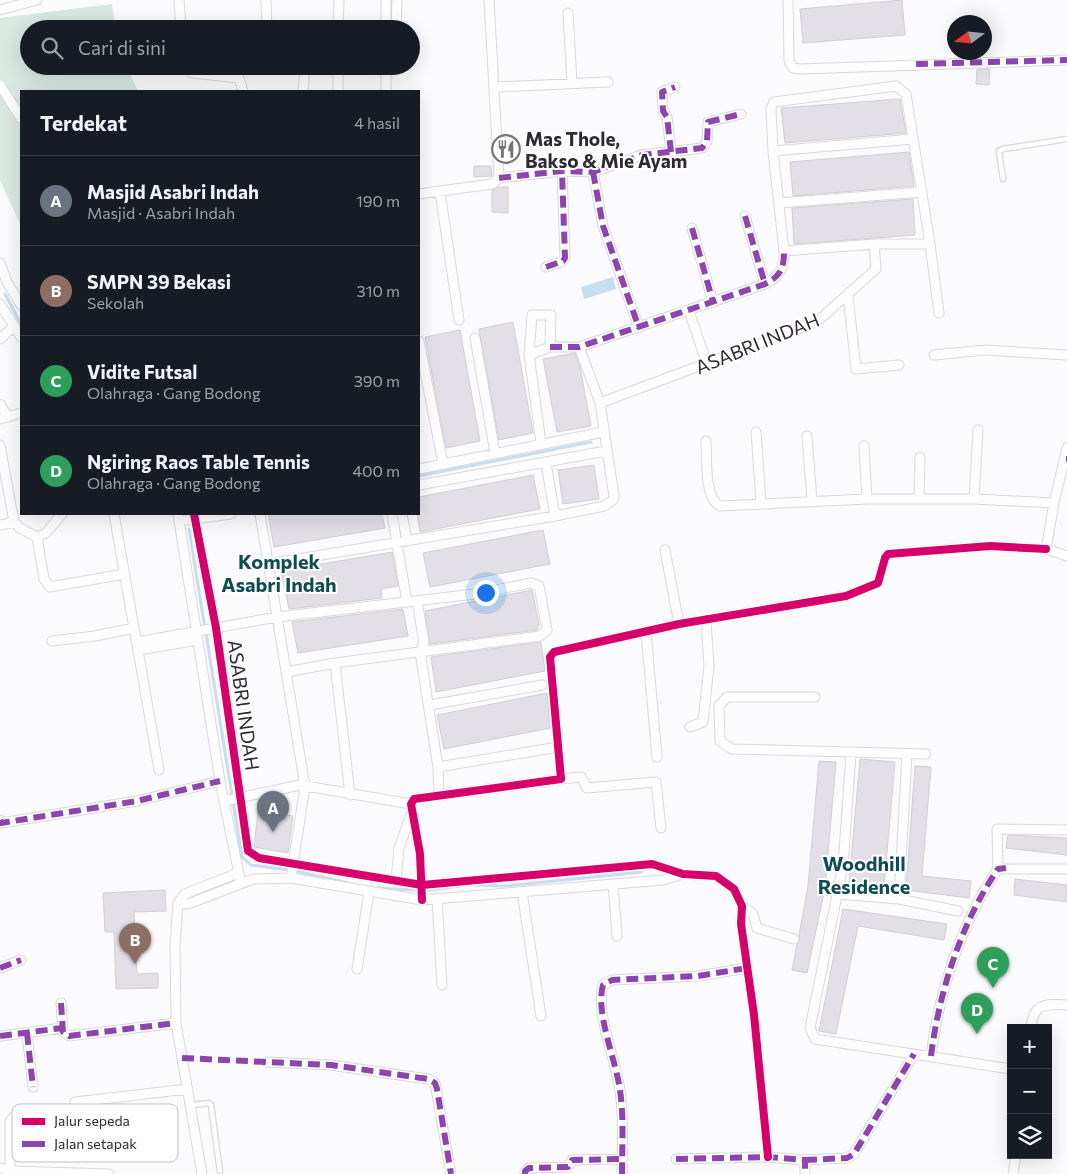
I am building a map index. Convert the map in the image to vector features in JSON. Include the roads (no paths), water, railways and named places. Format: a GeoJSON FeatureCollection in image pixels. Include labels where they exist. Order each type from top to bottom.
{"type":"FeatureCollection","features":[{"type":"Feature","properties":{"kind":"street"},"geometry":{"type":"LineString","coordinates":[[0,10],[37,0]]}},
{"type":"Feature","properties":{"kind":"street"},"geometry":{"type":"LineString","coordinates":[[179,0],[180,20]]}},
{"type":"Feature","properties":{"kind":"street"},"geometry":{"type":"LineString","coordinates":[[266,0],[267,20]]}},
{"type":"Feature","properties":{"kind":"street"},"geometry":{"type":"LineString","coordinates":[[338,0],[338,20]]}},
{"type":"Feature","properties":{"kind":"street"},"geometry":{"type":"LineString","coordinates":[[386,0],[386,20]]}},
{"type":"Feature","properties":{"kind":"street"},"geometry":{"type":"LineString","coordinates":[[396,0],[396,20]]}},
{"type":"Feature","properties":{"kind":"street"},"geometry":{"type":"LineString","coordinates":[[489,0],[496,87],[499,178]]}},
{"type":"Feature","properties":{"kind":"street"},"geometry":{"type":"LineString","coordinates":[[788,0],[789,61],[794,68],[800,70],[916,64],[1067,60]]}},
{"type":"Feature","properties":{"kind":"street"},"geometry":{"type":"LineString","coordinates":[[568,13],[572,82]]}},
{"type":"Feature","properties":{"kind":"street"},"geometry":{"type":"LineString","coordinates":[[211,75],[239,78],[243,90]]}},
{"type":"Feature","properties":{"kind":"street"},"geometry":{"type":"LineString","coordinates":[[304,90],[305,75]]}},
{"type":"Feature","properties":{"kind":"street"},"geometry":{"type":"LineString","coordinates":[[338,75],[338,90]]}},
{"type":"Feature","properties":{"kind":"street"},"geometry":{"type":"LineString","coordinates":[[386,75],[386,90]]}},
{"type":"Feature","properties":{"kind":"street"},"geometry":{"type":"LineString","coordinates":[[496,87],[572,82],[608,82]]}},
{"type":"Feature","properties":{"kind":"street"},"geometry":{"type":"LineString","coordinates":[[0,86],[20,116]]}},
{"type":"Feature","properties":{"kind":"street"},"geometry":{"type":"LineString","coordinates":[[528,356],[550,347],[579,347],[689,311],[765,284],[776,278],[782,270],[784,251],[773,151],[772,109],[774,102],[896,86],[906,94],[939,313]]}},
{"type":"Feature","properties":{"kind":"street"},"geometry":{"type":"LineString","coordinates":[[671,152],[668,117],[663,111],[662,92],[675,87]]}},
{"type":"Feature","properties":{"kind":"street"},"geometry":{"type":"LineString","coordinates":[[420,194],[492,184],[499,178],[562,171],[593,172],[642,155],[702,148],[707,141],[708,122],[741,114]]}},
{"type":"Feature","properties":{"kind":"street"},"geometry":{"type":"LineString","coordinates":[[773,151],[913,139]]}},
{"type":"Feature","properties":{"kind":"street"},"geometry":{"type":"LineString","coordinates":[[546,268],[563,261],[565,258],[562,171]]}},
{"type":"Feature","properties":{"kind":"street"},"geometry":{"type":"LineString","coordinates":[[593,172],[611,252],[639,328]]}},
{"type":"Feature","properties":{"kind":"street"},"geometry":{"type":"LineString","coordinates":[[440,192],[459,320]]}},
{"type":"Feature","properties":{"kind":"street"},"geometry":{"type":"LineString","coordinates":[[779,203],[922,192]]}},
{"type":"Feature","properties":{"kind":"street"},"geometry":{"type":"LineString","coordinates":[[745,216],[765,284]]}},
{"type":"Feature","properties":{"kind":"street"},"geometry":{"type":"LineString","coordinates":[[692,228],[713,302]]}},
{"type":"Feature","properties":{"kind":"street"},"geometry":{"type":"LineString","coordinates":[[784,251],[874,244],[930,244]]}},
{"type":"Feature","properties":{"kind":"street","name":"ASABRI INDAH"},"geometry":{"type":"LineString","coordinates":[[600,403],[809,326],[820,319],[876,269],[874,244]]}},
{"type":"Feature","properties":{"kind":"street"},"geometry":{"type":"LineString","coordinates":[[0,264],[4,284],[20,304]]}},
{"type":"Feature","properties":{"kind":"street"},"geometry":{"type":"LineString","coordinates":[[848,295],[856,369],[899,365]]}},
{"type":"Feature","properties":{"kind":"street"},"geometry":{"type":"LineString","coordinates":[[0,304],[20,336]]}},
{"type":"Feature","properties":{"kind":"street"},"geometry":{"type":"LineString","coordinates":[[689,311],[707,364]]}},
{"type":"Feature","properties":{"kind":"street"},"geometry":{"type":"LineString","coordinates":[[541,443],[528,356],[532,315],[551,315],[550,347]]}},
{"type":"Feature","properties":{"kind":"street"},"geometry":{"type":"LineString","coordinates":[[0,338],[13,327]]}},
{"type":"Feature","properties":{"kind":"street"},"geometry":{"type":"LineString","coordinates":[[475,338],[495,453]]}},
{"type":"Feature","properties":{"kind":"street"},"geometry":{"type":"LineString","coordinates":[[420,346],[443,464]]}},
{"type":"Feature","properties":{"kind":"street"},"geometry":{"type":"LineString","coordinates":[[268,564],[555,516],[604,506],[613,500],[614,496],[600,403],[579,347]]}},
{"type":"Feature","properties":{"kind":"street"},"geometry":{"type":"LineString","coordinates":[[934,355],[985,350],[1067,355]]}},
{"type":"Feature","properties":{"kind":"street"},"geometry":{"type":"LineString","coordinates":[[0,404],[4,418],[20,413]]}},
{"type":"Feature","properties":{"kind":"street"},"geometry":{"type":"LineString","coordinates":[[974,500],[978,430]]}},
{"type":"Feature","properties":{"kind":"street"},"geometry":{"type":"LineString","coordinates":[[420,469],[603,432]]}},
{"type":"Feature","properties":{"kind":"street"},"geometry":{"type":"LineString","coordinates":[[756,432],[761,502]]}},
{"type":"Feature","properties":{"kind":"street"},"geometry":{"type":"LineString","coordinates":[[807,436],[812,500]]}},
{"type":"Feature","properties":{"kind":"street"},"geometry":{"type":"LineString","coordinates":[[706,441],[709,494],[715,503],[720,506],[761,502],[867,499],[1054,503]]}},
{"type":"Feature","properties":{"kind":"street"},"geometry":{"type":"LineString","coordinates":[[0,445],[14,522],[20,528],[37,537]]}},
{"type":"Feature","properties":{"kind":"street"},"geometry":{"type":"LineString","coordinates":[[864,446],[867,499]]}},
{"type":"Feature","properties":{"kind":"street"},"geometry":{"type":"LineString","coordinates":[[1046,549],[1054,503],[1067,459],[1067,448]]}},
{"type":"Feature","properties":{"kind":"street"},"geometry":{"type":"LineString","coordinates":[[420,485],[606,451]]}},
{"type":"Feature","properties":{"kind":"street"},"geometry":{"type":"LineString","coordinates":[[919,500],[920,457]]}},
{"type":"Feature","properties":{"kind":"street"},"geometry":{"type":"LineString","coordinates":[[546,463],[555,516]]}},
{"type":"Feature","properties":{"kind":"street"},"geometry":{"type":"LineString","coordinates":[[37,537],[46,533],[61,515]]}},
{"type":"Feature","properties":{"kind":"street"},"geometry":{"type":"LineString","coordinates":[[114,515],[159,770]]}},
{"type":"Feature","properties":{"kind":"street"},"geometry":{"type":"LineString","coordinates":[[195,515],[178,517],[199,634],[220,780],[232,798],[238,873],[241,884]]}},
{"type":"Feature","properties":{"kind":"street","name":"ASABRI INDAH"},"geometry":{"type":"LineString","coordinates":[[195,515],[214,628],[232,798],[248,851],[259,858],[295,863]]}},
{"type":"Feature","properties":{"kind":"street"},"geometry":{"type":"LineString","coordinates":[[260,515],[305,786],[295,863],[291,878]]}},
{"type":"Feature","properties":{"kind":"street"},"geometry":{"type":"LineString","coordinates":[[392,515],[407,602]]}},
{"type":"Feature","properties":{"kind":"street"},"geometry":{"type":"LineString","coordinates":[[402,515],[407,541]]}},
{"type":"Feature","properties":{"kind":"street"},"geometry":{"type":"LineString","coordinates":[[0,525],[14,522]]}},
{"type":"Feature","properties":{"kind":"street"},"geometry":{"type":"LineString","coordinates":[[37,537],[44,579],[50,587],[124,574]]}},
{"type":"Feature","properties":{"kind":"street"},"geometry":{"type":"LineString","coordinates":[[561,779],[550,656],[554,652],[679,624],[706,621],[853,593],[878,583],[885,558],[888,554],[990,546],[1046,549],[1067,556]]}},
{"type":"Feature","properties":{"kind":"street"},"geometry":{"type":"LineString","coordinates":[[665,550],[679,624]]}},
{"type":"Feature","properties":{"kind":"street"},"geometry":{"type":"LineString","coordinates":[[138,646],[199,634],[214,628],[276,617],[475,594],[535,583],[539,586],[546,630],[540,636],[335,663],[286,672]]}},
{"type":"Feature","properties":{"kind":"street"},"geometry":{"type":"LineString","coordinates":[[417,600],[424,642],[420,652],[430,705],[438,767],[439,795]]}},
{"type":"Feature","properties":{"kind":"street"},"geometry":{"type":"LineString","coordinates":[[690,727],[703,722],[709,666],[706,621]]}},
{"type":"Feature","properties":{"kind":"street"},"geometry":{"type":"LineString","coordinates":[[52,640],[95,636],[134,628]]}},
{"type":"Feature","properties":{"kind":"street"},"geometry":{"type":"LineString","coordinates":[[646,632],[657,757]]}},
{"type":"Feature","properties":{"kind":"street"},"geometry":{"type":"LineString","coordinates":[[335,663],[350,795]]}},
{"type":"Feature","properties":{"kind":"street"},"geometry":{"type":"LineString","coordinates":[[430,705],[542,685]]}},
{"type":"Feature","properties":{"kind":"street"},"geometry":{"type":"LineString","coordinates":[[816,697],[727,696],[719,706],[720,741],[732,749],[852,754],[926,754]]}},
{"type":"Feature","properties":{"kind":"street"},"geometry":{"type":"LineString","coordinates":[[438,767],[552,748]]}},
{"type":"Feature","properties":{"kind":"street"},"geometry":{"type":"LineString","coordinates":[[852,754],[843,866],[810,1028],[812,1034],[816,1039],[1007,1068]]}},
{"type":"Feature","properties":{"kind":"street"},"geometry":{"type":"LineString","coordinates":[[899,899],[906,754]]}},
{"type":"Feature","properties":{"kind":"street"},"geometry":{"type":"LineString","coordinates":[[396,881],[399,848],[417,797],[581,777],[587,788],[656,782],[661,828]]}},
{"type":"Feature","properties":{"kind":"street"},"geometry":{"type":"LineString","coordinates":[[0,822],[137,801],[220,780]]}},
{"type":"Feature","properties":{"kind":"street"},"geometry":{"type":"LineString","coordinates":[[232,798],[305,786],[412,808]]}},
{"type":"Feature","properties":{"kind":"street"},"geometry":{"type":"LineString","coordinates":[[412,808],[418,837],[422,900]]}},
{"type":"Feature","properties":{"kind":"street"},"geometry":{"type":"LineString","coordinates":[[931,1056],[946,978],[985,889],[1002,868],[997,829],[1067,830]]}},
{"type":"Feature","properties":{"kind":"street"},"geometry":{"type":"LineString","coordinates":[[295,863],[422,885],[652,864],[683,874],[716,876],[734,890],[742,906],[753,914],[757,928],[794,939]]}},
{"type":"Feature","properties":{"kind":"street"},"geometry":{"type":"LineString","coordinates":[[1002,868],[1067,869]]}},
{"type":"Feature","properties":{"kind":"street"},"geometry":{"type":"LineString","coordinates":[[202,1174],[176,1024],[175,945],[178,904],[185,894],[238,873]]}},
{"type":"Feature","properties":{"kind":"street"},"geometry":{"type":"LineString","coordinates":[[178,904],[188,904],[241,884],[264,878],[291,878],[422,900],[663,880],[683,874]]}},
{"type":"Feature","properties":{"kind":"street"},"geometry":{"type":"LineString","coordinates":[[613,884],[617,936]]}},
{"type":"Feature","properties":{"kind":"street"},"geometry":{"type":"LineString","coordinates":[[356,969],[370,892]]}},
{"type":"Feature","properties":{"kind":"street"},"geometry":{"type":"LineString","coordinates":[[522,892],[541,1016]]}},
{"type":"Feature","properties":{"kind":"street"},"geometry":{"type":"LineString","coordinates":[[838,894],[899,899],[958,911]]}},
{"type":"Feature","properties":{"kind":"street"},"geometry":{"type":"LineString","coordinates":[[436,898],[442,985]]}},
{"type":"Feature","properties":{"kind":"street"},"geometry":{"type":"LineString","coordinates":[[742,906],[740,924],[747,968],[768,1157]]}},
{"type":"Feature","properties":{"kind":"street"},"geometry":{"type":"LineString","coordinates":[[0,968],[20,960]]}},
{"type":"Feature","properties":{"kind":"street"},"geometry":{"type":"LineString","coordinates":[[622,1174],[620,1090],[605,1022],[601,994],[603,985],[612,980],[698,976],[747,968]]}},
{"type":"Feature","properties":{"kind":"street"},"geometry":{"type":"LineString","coordinates":[[61,1002],[62,1028],[63,1032],[69,1036],[176,1024]]}},
{"type":"Feature","properties":{"kind":"street"},"geometry":{"type":"LineString","coordinates":[[1031,1024],[1032,1017],[1037,1008],[1046,1004],[1067,1005]]}},
{"type":"Feature","properties":{"kind":"street"},"geometry":{"type":"LineString","coordinates":[[0,1036],[62,1028]]}},
{"type":"Feature","properties":{"kind":"street"},"geometry":{"type":"LineString","coordinates":[[27,1033],[33,1087]]}},
{"type":"Feature","properties":{"kind":"street"},"geometry":{"type":"LineString","coordinates":[[676,1159],[768,1157],[805,1160],[847,1158],[854,1154],[914,1054]]}},
{"type":"Feature","properties":{"kind":"street"},"geometry":{"type":"LineString","coordinates":[[267,1062],[331,1065],[401,1074],[428,1079],[435,1083],[451,1174]]}},
{"type":"Feature","properties":{"kind":"street"},"geometry":{"type":"LineString","coordinates":[[75,1102],[188,1089]]}},
{"type":"Feature","properties":{"kind":"street"},"geometry":{"type":"LineString","coordinates":[[10,1171],[10,1121],[12,1119]]}},
{"type":"Feature","properties":{"kind":"street"},"geometry":{"type":"LineString","coordinates":[[525,1174],[525,1171],[530,1168],[568,1167],[572,1160],[622,1159]]}},
{"type":"Feature","properties":{"kind":"street"},"geometry":{"type":"LineString","coordinates":[[1013,1174],[1015,1159]]}},
{"type":"Feature","properties":{"kind":"street"},"geometry":{"type":"LineString","coordinates":[[805,1160],[805,1174]]}},
{"type":"Feature","properties":{"kind":"street"},"geometry":{"type":"LineString","coordinates":[[0,1168],[10,1171],[108,1174]]}},
{"type":"Feature","properties":{"kind":"lane"},"geometry":{"type":"LineString","coordinates":[[1003,179],[999,151],[1003,148],[1067,139]]}},
{"type":"Feature","properties":{"kind":"lane"},"geometry":{"type":"LineString","coordinates":[[191,1105],[209,1103],[211,1105],[220,1171]]}},
{"type":"Feature","properties":{"kind":"water"},"geometry":{"type":"Polygon","coordinates":[[[613,277],[616,289],[584,299],[581,287],[613,277]]]}},
{"type":"Feature","properties":{"kind":"waterway"},"geometry":{"type":"LineString","coordinates":[[5,294],[20,322]]}},
{"type":"Feature","properties":{"kind":"waterway"},"geometry":{"type":"LineString","coordinates":[[420,476],[591,442]]}},
{"type":"Feature","properties":{"kind":"waterway"},"geometry":{"type":"LineString","coordinates":[[189,529],[242,857],[251,865],[290,870]]}},
{"type":"Feature","properties":{"kind":"waterway"},"geometry":{"type":"LineString","coordinates":[[296,871],[348,883]]}},
{"type":"Feature","properties":{"kind":"waterway"},"geometry":{"type":"LineString","coordinates":[[471,885],[506,886],[642,872]]}},
{"type":"Feature","properties":{"kind":"waterway"},"geometry":{"type":"LineString","coordinates":[[429,890],[460,886]]}},
{"type":"Feature","properties":{"kind":"waterway"},"geometry":{"type":"LineString","coordinates":[[377,888],[416,890]]}},
{"type":"Feature","properties":{"kind":"place","name":"Mas Thole, Bakso & Mie Ayam"},"geometry":{"type":"Point","coordinates":[506,149]}},
{"type":"Feature","properties":{"kind":"place","name":"Masjid Asabri Indah"},"geometry":{"type":"Point","coordinates":[273,832]}},
{"type":"Feature","properties":{"kind":"place","name":"SMPN 39 Bekasi"},"geometry":{"type":"Point","coordinates":[135,964]}},
{"type":"Feature","properties":{"kind":"place","name":"Vidite Futsal"},"geometry":{"type":"Point","coordinates":[993,988]}},
{"type":"Feature","properties":{"kind":"place","name":"Ngiring Raos Table Tennis"},"geometry":{"type":"Point","coordinates":[977,1034]}},
{"type":"Feature","properties":{"kind":"district","name":"Komplek Asabri Indah"},"geometry":{"type":"Point","coordinates":[279,572]}},
{"type":"Feature","properties":{"kind":"district","name":"Woodhill Residence"},"geometry":{"type":"Point","coordinates":[864,874]}}]}
